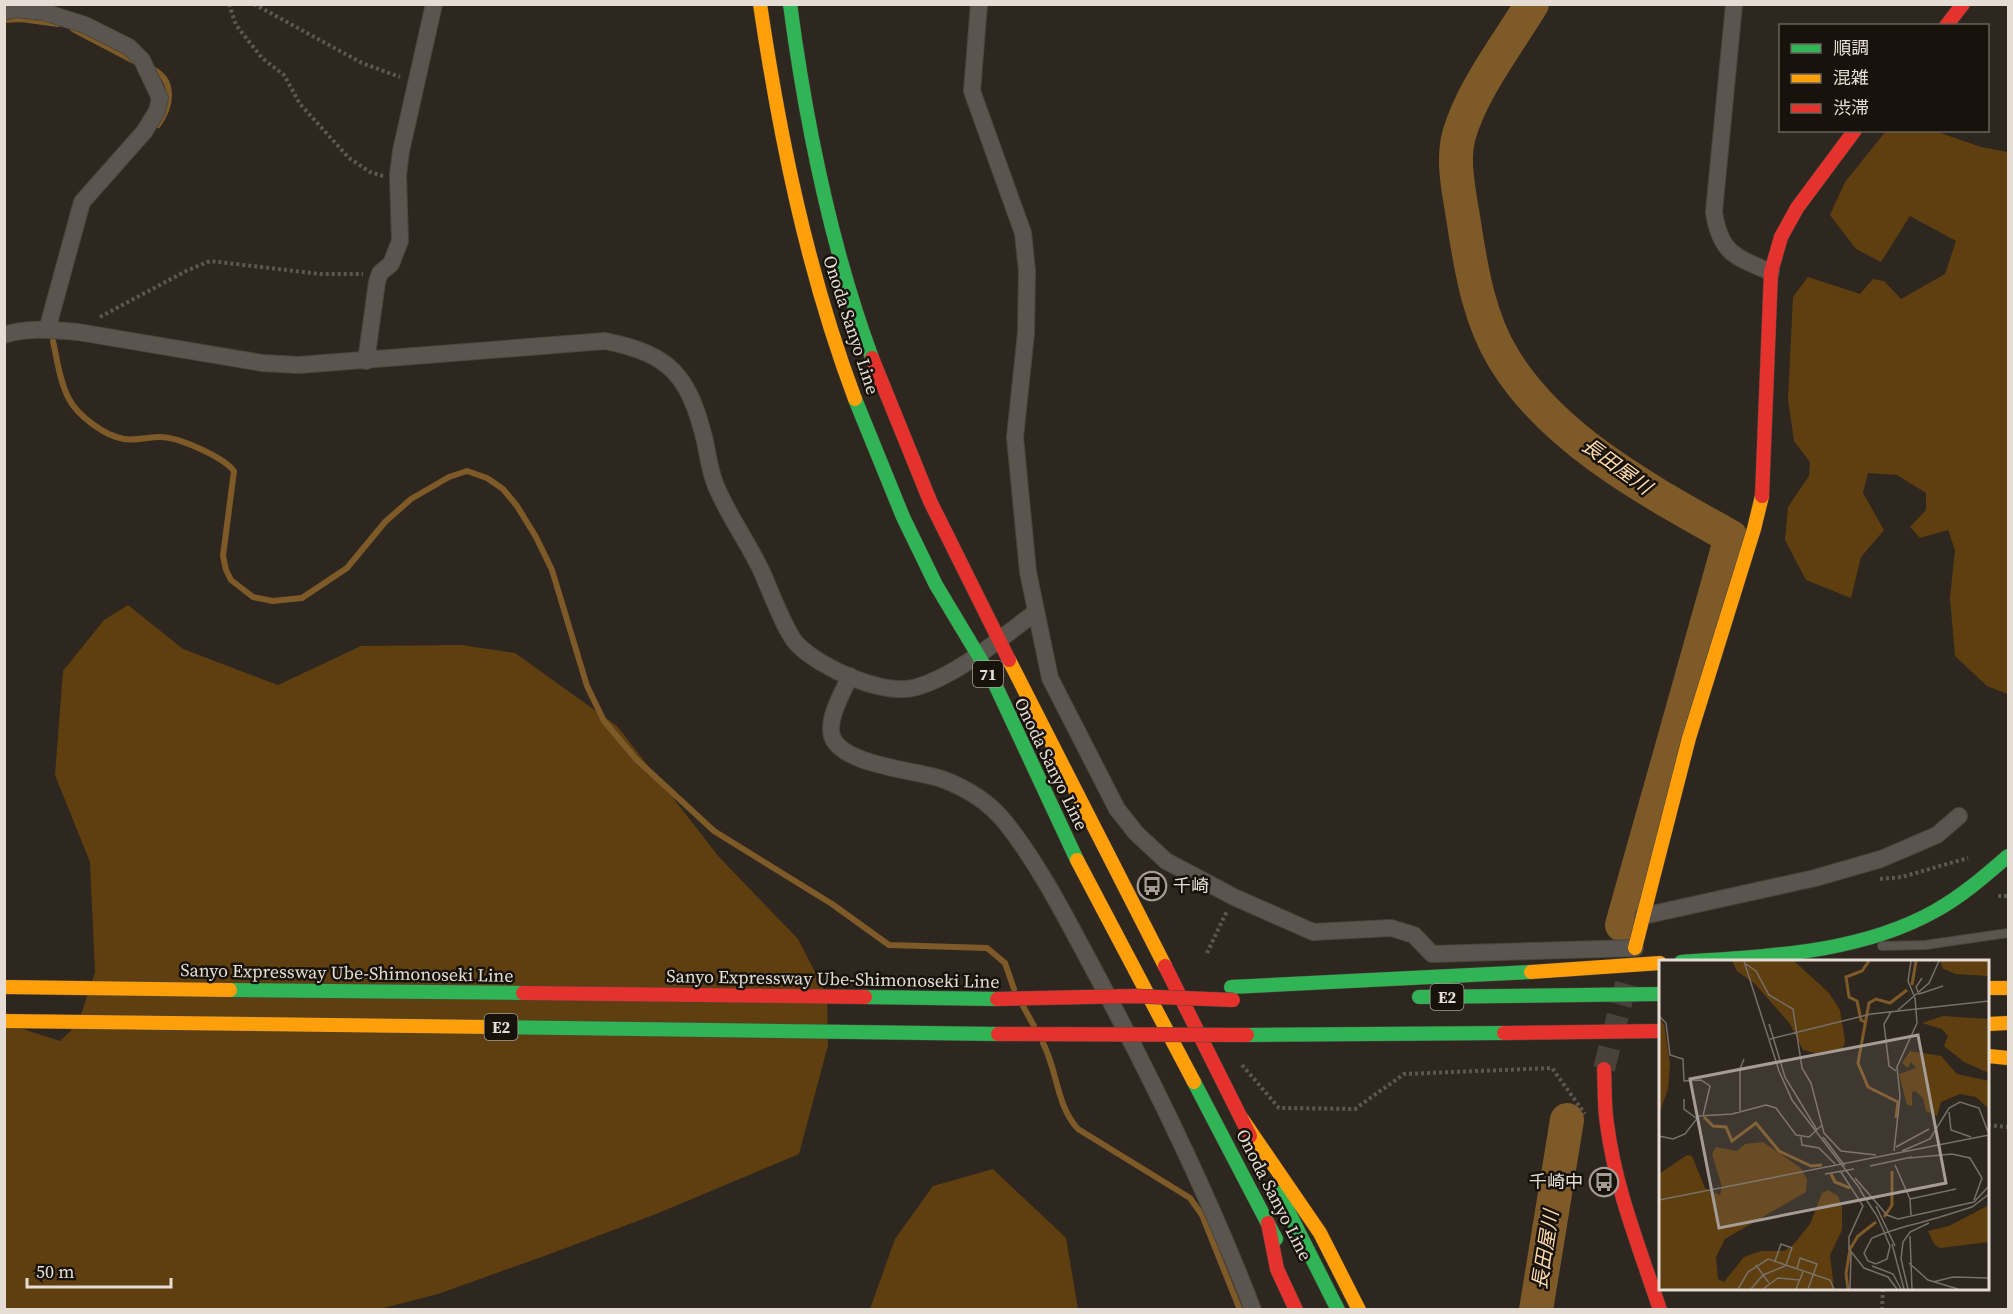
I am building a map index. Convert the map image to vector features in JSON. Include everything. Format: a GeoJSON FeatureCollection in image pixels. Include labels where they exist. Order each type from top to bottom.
{"type":"FeatureCollection","features":[{"type":"Feature","properties":{"kind":"main road","name":"Onoda Sanyo Line"},"geometry":{"type":"LineString","coordinates":[[760,4],[768,73],[793,196],[835,344],[883,469],[932,575],[978,654],[1082,870],[1268,1223],[1311,1310]]}},
{"type":"Feature","properties":{"kind":"main road","name":"Onoda Sanyo Line"},"geometry":{"type":"LineString","coordinates":[[790,4],[809,133],[839,251],[867,340],[910,456],[998,640],[1081,798],[1338,1310]]}},
{"type":"Feature","properties":{"kind":"main road"},"geometry":{"type":"LineString","coordinates":[[1948,24],[1964,4]]}},
{"type":"Feature","properties":{"kind":"main road"},"geometry":{"type":"LineString","coordinates":[[1635,948],[1689,738],[1754,529],[1763,490],[1771,272],[1781,237],[1797,208],[1854,132]]}},
{"type":"Feature","properties":{"kind":"main road"},"geometry":{"type":"LineString","coordinates":[[1706,960],[1793,953],[1882,936],[1942,910],[1985,879],[2008,856]]}},
{"type":"Feature","properties":{"kind":"main road"},"geometry":{"type":"LineString","coordinates":[[1232,993],[1659,963]]}},
{"type":"Feature","properties":{"kind":"main road","name":"Sanyo Expressway Ube-Shimonoseki Line"},"geometry":{"type":"LineString","coordinates":[[4,987],[997,999],[1232,993]]}},
{"type":"Feature","properties":{"kind":"main road"},"geometry":{"type":"LineString","coordinates":[[1989,988],[2008,988]]}},
{"type":"Feature","properties":{"kind":"main road"},"geometry":{"type":"LineString","coordinates":[[1232,993],[1281,999]]}},
{"type":"Feature","properties":{"kind":"main road","name":"E2"},"geometry":{"type":"LineString","coordinates":[[1399,998],[1659,994]]}},
{"type":"Feature","properties":{"kind":"main road","name":"E2"},"geometry":{"type":"LineString","coordinates":[[4,1021],[998,1034],[1659,1032]]}},
{"type":"Feature","properties":{"kind":"main road"},"geometry":{"type":"LineString","coordinates":[[1989,1024],[2008,1023]]}},
{"type":"Feature","properties":{"kind":"main road"},"geometry":{"type":"LineString","coordinates":[[1989,1056],[2008,1058]]}},
{"type":"Feature","properties":{"kind":"main road"},"geometry":{"type":"LineString","coordinates":[[1604,1069],[1607,1132],[1611,1152],[1622,1194],[1660,1310]]}},
{"type":"Feature","properties":{"kind":"main road"},"geometry":{"type":"LineString","coordinates":[[1242,1119],[1320,1233],[1359,1310]]}},
{"type":"Feature","properties":{"kind":"main road"},"geometry":{"type":"LineString","coordinates":[[1268,1223],[1277,1269],[1296,1310]]}},
{"type":"Feature","properties":{"kind":"street"},"geometry":{"type":"LineString","coordinates":[[366,361],[380,273],[391,264],[400,241],[398,175],[415,81],[434,4]]}},
{"type":"Feature","properties":{"kind":"street"},"geometry":{"type":"LineString","coordinates":[[979,4],[972,91],[978,114],[1023,233],[1027,271],[1026,333],[1015,437],[1028,572],[1050,678],[1117,809],[1137,834],[1166,861],[1234,897],[1313,932],[1391,928],[1414,935],[1432,954],[1635,948]]}},
{"type":"Feature","properties":{"kind":"street"},"geometry":{"type":"LineString","coordinates":[[1734,4],[1714,212],[1716,227],[1727,250],[1740,259],[1771,272]]}},
{"type":"Feature","properties":{"kind":"street"},"geometry":{"type":"LineString","coordinates":[[4,12],[15,9],[44,12],[85,25],[129,47],[142,60],[160,98],[157,111],[144,132],[82,202],[47,330]]}},
{"type":"Feature","properties":{"kind":"street"},"geometry":{"type":"LineString","coordinates":[[4,335],[15,331],[78,332],[262,363],[299,364],[366,361],[605,341],[635,347],[670,366],[686,385],[699,417],[716,485],[760,568],[795,643],[850,676],[884,689],[916,687],[936,680],[978,654],[1036,612]]}},
{"type":"Feature","properties":{"kind":"street"},"geometry":{"type":"LineString","coordinates":[[850,676],[831,723],[832,736],[840,748],[852,757],[915,771],[964,789],[981,799],[1001,817],[1021,842],[1062,911],[1149,1075],[1223,1231],[1253,1310]]}},
{"type":"Feature","properties":{"kind":"street"},"geometry":{"type":"LineString","coordinates":[[1643,916],[1815,878],[1881,859],[1937,835],[1959,816]]}},
{"type":"Feature","properties":{"kind":"lane"},"geometry":{"type":"LineString","coordinates":[[1843,945],[1926,945],[2008,933]]}},
{"type":"Feature","properties":{"kind":"path"},"geometry":{"type":"LineString","coordinates":[[229,4],[236,25],[249,42],[262,58],[284,75],[300,104],[349,158],[370,172],[386,177],[398,175]]}},
{"type":"Feature","properties":{"kind":"path"},"geometry":{"type":"LineString","coordinates":[[254,4],[362,63],[415,81]]}},
{"type":"Feature","properties":{"kind":"path"},"geometry":{"type":"LineString","coordinates":[[78,332],[81,325],[210,261],[320,274],[380,273]]}},
{"type":"Feature","properties":{"kind":"path"},"geometry":{"type":"LineString","coordinates":[[1207,953],[1234,897]]}},
{"type":"Feature","properties":{"kind":"path"},"geometry":{"type":"LineString","coordinates":[[1242,1065],[1279,1108],[1354,1109],[1404,1074],[1552,1068],[1592,1124]]}},
{"type":"Feature","properties":{"kind":"path"},"geometry":{"type":"LineString","coordinates":[[1989,1125],[2008,1127]]}},
{"type":"Feature","properties":{"kind":"path"},"geometry":{"type":"LineString","coordinates":[[1882,1310],[1883,1290]]}},
{"type":"Feature","properties":{"kind":"shaded area"},"geometry":{"type":"Polygon","coordinates":[[[1885,132],[1938,132],[1981,147],[2008,152],[2008,694],[1987,686],[1955,656],[1950,598],[1955,550],[1948,530],[1920,538],[1910,527],[1926,510],[1926,493],[1897,475],[1868,473],[1863,493],[1884,530],[1861,557],[1851,598],[1806,580],[1785,540],[1788,507],[1809,476],[1810,462],[1794,441],[1788,399],[1793,297],[1808,277],[1860,294],[1873,279],[1884,281],[1901,299],[1945,274],[1956,241],[1910,216],[1881,262],[1856,249],[1830,215],[1845,182],[1885,132]]]}},
{"type":"Feature","properties":{"kind":"shaded area"},"geometry":{"type":"Polygon","coordinates":[[[128,605],[183,649],[278,685],[361,646],[461,645],[515,653],[617,726],[719,857],[798,939],[827,995],[828,1045],[799,1154],[656,1214],[547,1255],[438,1294],[376,1310],[5,1310],[4,1023],[60,1041],[78,1024],[95,972],[90,862],[55,775],[63,671],[104,620],[128,605]]]}},
{"type":"Feature","properties":{"kind":"shaded area"},"geometry":{"type":"Polygon","coordinates":[[[993,1169],[1066,1238],[1078,1309],[870,1309],[895,1239],[933,1186],[993,1169]]]}},
{"type":"Feature","properties":{"kind":"waterway","name":"長田屋川"},"geometry":{"type":"LineString","coordinates":[[1532,4],[1472,101],[1457,146],[1458,182],[1468,247],[1483,313],[1504,359],[1549,415],[1606,462],[1637,483],[1731,537],[1622,925]]}},
{"type":"Feature","properties":{"kind":"waterway"},"geometry":{"type":"LineString","coordinates":[[4,20],[21,19],[58,24]]}},
{"type":"Feature","properties":{"kind":"waterway"},"geometry":{"type":"LineString","coordinates":[[73,29],[136,62]]}},
{"type":"Feature","properties":{"kind":"waterway"},"geometry":{"type":"LineString","coordinates":[[150,68],[159,73],[168,86],[166,110],[158,125]]}},
{"type":"Feature","properties":{"kind":"waterway"},"geometry":{"type":"LineString","coordinates":[[53,341],[66,393],[79,412],[93,424],[109,434],[124,439],[160,437],[178,440],[211,454],[234,471],[223,556],[231,580],[253,597],[273,601],[302,598],[347,568],[385,522],[411,499],[449,477],[467,471],[487,478],[503,489],[517,506],[536,537],[552,570],[587,686],[604,721],[636,759],[714,831],[832,904],[889,945],[987,948],[1005,963],[1014,989]]}},
{"type":"Feature","properties":{"kind":"waterway"},"geometry":{"type":"LineString","coordinates":[[1023,1006],[1034,1026]]}},
{"type":"Feature","properties":{"kind":"waterway"},"geometry":{"type":"LineString","coordinates":[[1043,1043],[1065,1110],[1078,1129],[1190,1198],[1202,1215],[1240,1310]]}},
{"type":"Feature","properties":{"kind":"waterway","name":"長田屋川"},"geometry":{"type":"LineString","coordinates":[[1536,1310],[1567,1120]]}},
{"type":"Feature","properties":{"kind":"tunnel"},"geometry":{"type":"LineString","coordinates":[[1604,1069],[1627,980]]}},
{"type":"Feature","properties":{"kind":"traffic: fast"},"geometry":{"type":"LineString","coordinates":[[790,4],[821,183],[844,271],[872,358]]}},
{"type":"Feature","properties":{"kind":"traffic: fast"},"geometry":{"type":"LineString","coordinates":[[855,399],[903,517],[936,585],[993,680],[1077,860]]}},
{"type":"Feature","properties":{"kind":"traffic: fast"},"geometry":{"type":"LineString","coordinates":[[1714,960],[1778,955],[1875,936],[1905,925],[1945,905],[2008,856]]}},
{"type":"Feature","properties":{"kind":"traffic: fast"},"geometry":{"type":"LineString","coordinates":[[1231,987],[1531,972]]}},
{"type":"Feature","properties":{"kind":"traffic: fast"},"geometry":{"type":"LineString","coordinates":[[230,990],[523,993]]}},
{"type":"Feature","properties":{"kind":"traffic: fast"},"geometry":{"type":"LineString","coordinates":[[1419,997],[1659,994]]}},
{"type":"Feature","properties":{"kind":"traffic: fast"},"geometry":{"type":"LineString","coordinates":[[865,997],[997,999]]}},
{"type":"Feature","properties":{"kind":"traffic: fast"},"geometry":{"type":"LineString","coordinates":[[490,1027],[998,1034]]}},
{"type":"Feature","properties":{"kind":"traffic: fast"},"geometry":{"type":"LineString","coordinates":[[1247,1035],[1504,1033]]}},
{"type":"Feature","properties":{"kind":"traffic: fast"},"geometry":{"type":"LineString","coordinates":[[1194,1082],[1276,1239]]}},
{"type":"Feature","properties":{"kind":"traffic: fast"},"geometry":{"type":"LineString","coordinates":[[1279,1193],[1338,1310]]}},
{"type":"Feature","properties":{"kind":"traffic: slow"},"geometry":{"type":"LineString","coordinates":[[760,4],[797,204],[823,302],[855,399]]}},
{"type":"Feature","properties":{"kind":"traffic: slow"},"geometry":{"type":"LineString","coordinates":[[1635,948],[1689,738],[1754,529],[1762,496]]}},
{"type":"Feature","properties":{"kind":"traffic: slow"},"geometry":{"type":"LineString","coordinates":[[1009,660],[1165,966]]}},
{"type":"Feature","properties":{"kind":"traffic: slow"},"geometry":{"type":"LineString","coordinates":[[1077,860],[1194,1082]]}},
{"type":"Feature","properties":{"kind":"traffic: slow"},"geometry":{"type":"LineString","coordinates":[[1531,972],[1659,963]]}},
{"type":"Feature","properties":{"kind":"traffic: slow"},"geometry":{"type":"LineString","coordinates":[[4,987],[230,990]]}},
{"type":"Feature","properties":{"kind":"traffic: slow"},"geometry":{"type":"LineString","coordinates":[[1989,988],[2008,988]]}},
{"type":"Feature","properties":{"kind":"traffic: slow"},"geometry":{"type":"LineString","coordinates":[[4,1021],[490,1027]]}},
{"type":"Feature","properties":{"kind":"traffic: slow"},"geometry":{"type":"LineString","coordinates":[[1989,1024],[2008,1023]]}},
{"type":"Feature","properties":{"kind":"traffic: slow"},"geometry":{"type":"LineString","coordinates":[[1989,1056],[2008,1058]]}},
{"type":"Feature","properties":{"kind":"traffic: slow"},"geometry":{"type":"LineString","coordinates":[[1242,1119],[1320,1233],[1359,1310]]}},
{"type":"Feature","properties":{"kind":"traffic: jam"},"geometry":{"type":"LineString","coordinates":[[1948,24],[1963,4]]}},
{"type":"Feature","properties":{"kind":"traffic: jam"},"geometry":{"type":"LineString","coordinates":[[1762,496],[1771,272],[1781,237],[1797,208],[1854,132]]}},
{"type":"Feature","properties":{"kind":"traffic: jam"},"geometry":{"type":"LineString","coordinates":[[872,358],[930,501],[1009,660]]}},
{"type":"Feature","properties":{"kind":"traffic: jam"},"geometry":{"type":"LineString","coordinates":[[1165,966],[1250,1136]]}},
{"type":"Feature","properties":{"kind":"traffic: jam"},"geometry":{"type":"LineString","coordinates":[[523,993],[865,997]]}},
{"type":"Feature","properties":{"kind":"traffic: jam"},"geometry":{"type":"LineString","coordinates":[[997,999],[1134,996],[1233,1000]]}},
{"type":"Feature","properties":{"kind":"traffic: jam"},"geometry":{"type":"LineString","coordinates":[[1504,1033],[1659,1031]]}},
{"type":"Feature","properties":{"kind":"traffic: jam"},"geometry":{"type":"LineString","coordinates":[[998,1034],[1247,1035]]}},
{"type":"Feature","properties":{"kind":"traffic: jam"},"geometry":{"type":"LineString","coordinates":[[1604,1069],[1606,1117],[1616,1171],[1660,1310]]}},
{"type":"Feature","properties":{"kind":"traffic: jam"},"geometry":{"type":"LineString","coordinates":[[1268,1223],[1277,1269],[1296,1310]]}},
{"type":"Feature","properties":{"kind":"place","name":"千崎"},"geometry":{"type":"Point","coordinates":[1152,886]}},
{"type":"Feature","properties":{"kind":"place","name":"千崎中"},"geometry":{"type":"Point","coordinates":[1604,1182]}}]}
